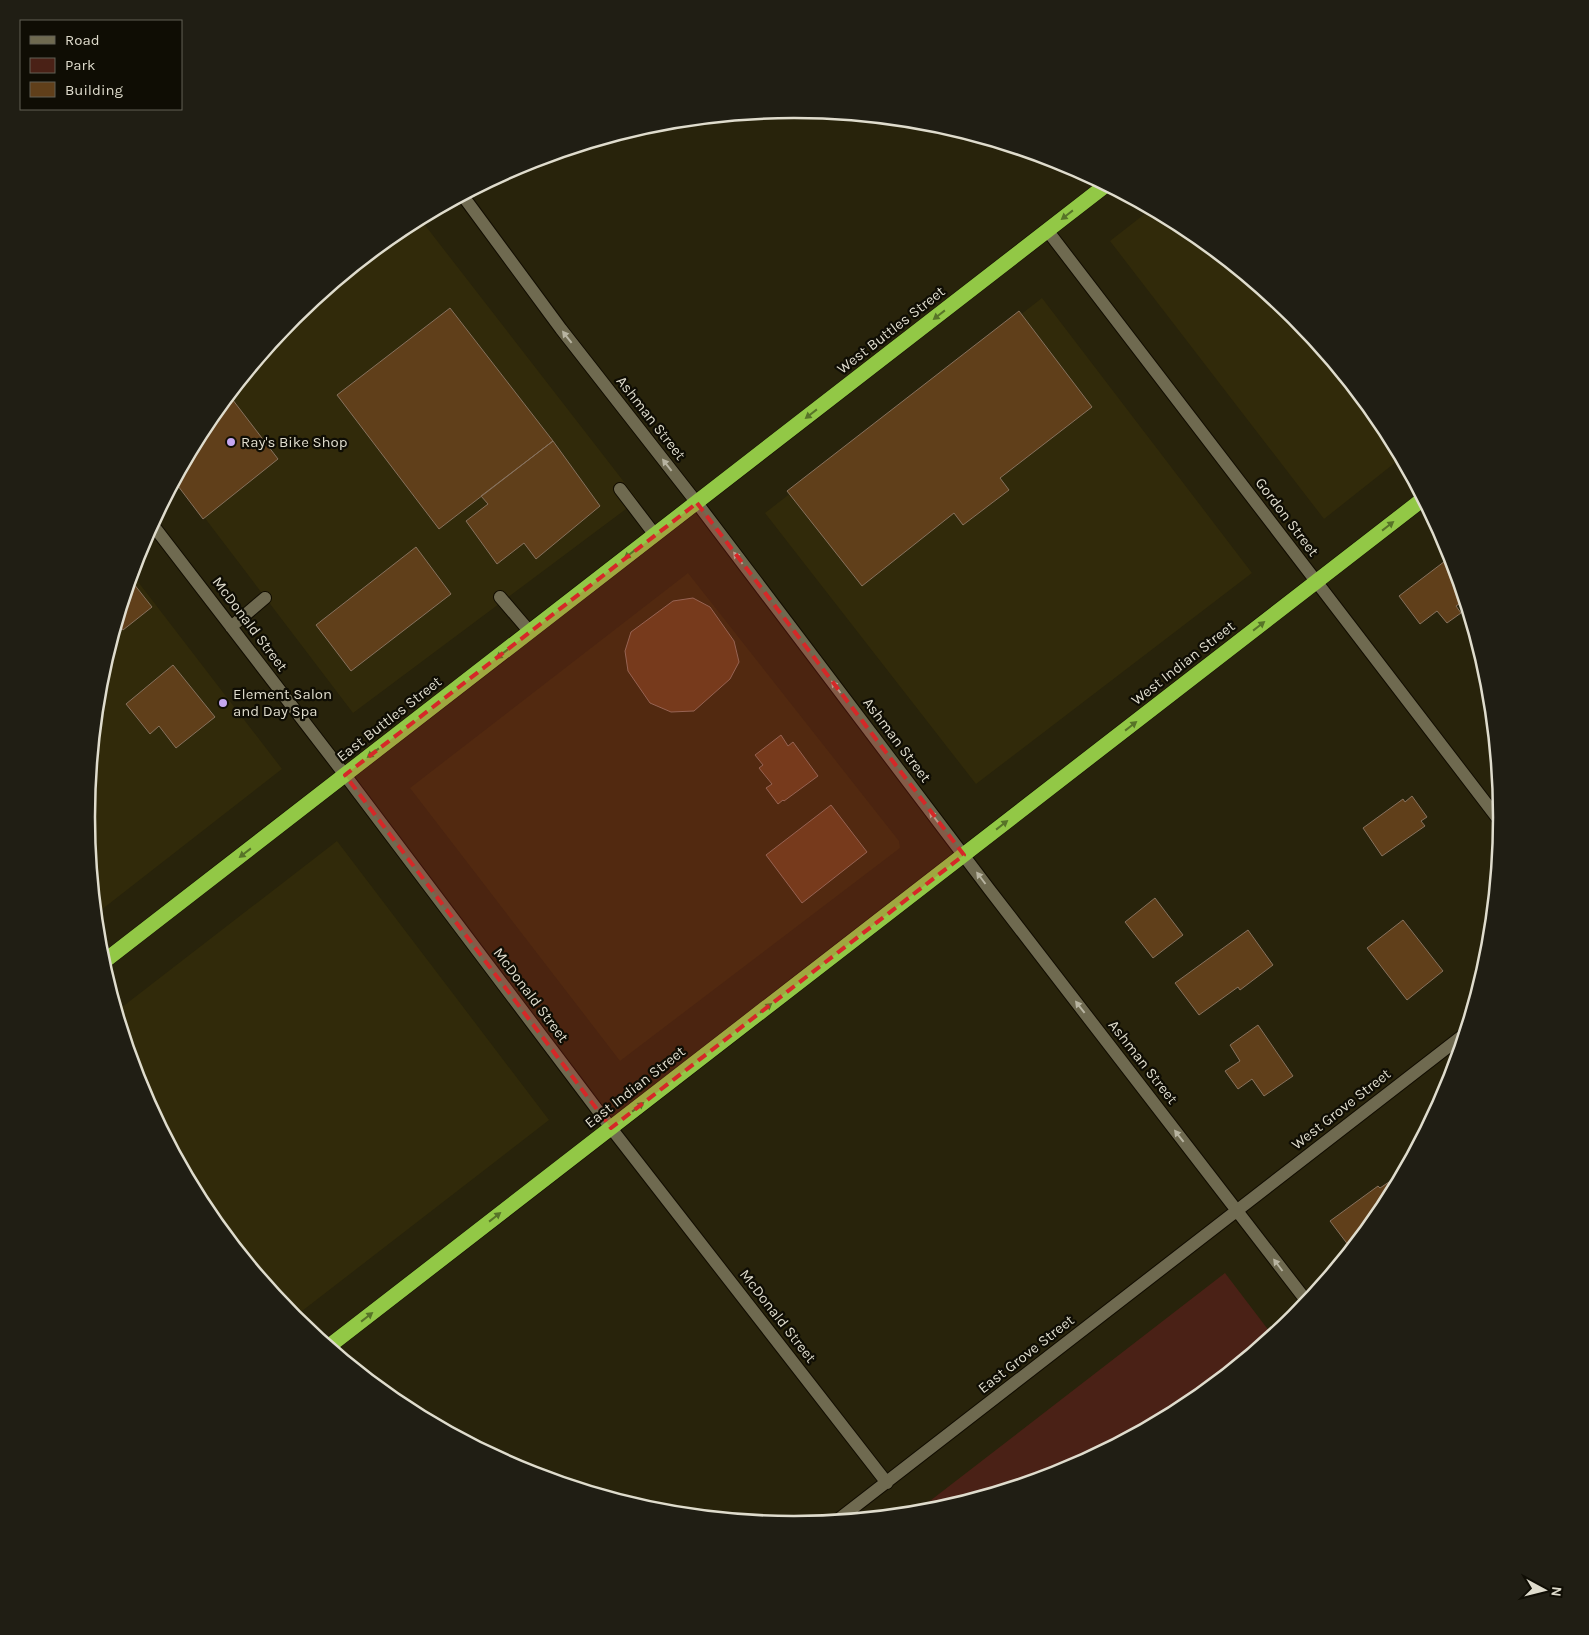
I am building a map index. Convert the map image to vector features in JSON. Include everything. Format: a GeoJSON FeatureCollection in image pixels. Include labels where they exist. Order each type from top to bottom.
{"type":"FeatureCollection","features":[{"type":"Feature","properties":{"kind":"highway","name":"West Buttles Street"},"geometry":{"type":"LineString","coordinates":[[697,503],[1101,189]]}},
{"type":"Feature","properties":{"kind":"highway","name":"West Indian Street"},"geometry":{"type":"LineString","coordinates":[[964,855],[1419,502]]}},
{"type":"Feature","properties":{"kind":"highway","name":"East Buttles Street"},"geometry":{"type":"LineString","coordinates":[[109,958],[697,503]]}},
{"type":"Feature","properties":{"kind":"highway","name":"East Indian Street"},"geometry":{"type":"LineString","coordinates":[[333,1343],[964,855]]}},
{"type":"Feature","properties":{"kind":"street","name":"Ashman Street"},"geometry":{"type":"LineString","coordinates":[[466,200],[561,329],[697,503],[1303,1297]]}},
{"type":"Feature","properties":{"kind":"street","name":"Gordon Street"},"geometry":{"type":"LineString","coordinates":[[1047,230],[1494,813]]}},
{"type":"Feature","properties":{"kind":"street"},"geometry":{"type":"LineString","coordinates":[[620,489],[655,535]]}},
{"type":"Feature","properties":{"kind":"street","name":"McDonald Street"},"geometry":{"type":"LineString","coordinates":[[157,530],[345,775],[611,1128],[887,1483]]}},
{"type":"Feature","properties":{"kind":"street"},"geometry":{"type":"LineString","coordinates":[[500,597],[530,632]]}},
{"type":"Feature","properties":{"kind":"street"},"geometry":{"type":"LineString","coordinates":[[231,627],[265,598]]}},
{"type":"Feature","properties":{"kind":"street","name":"West Grove Street"},"geometry":{"type":"LineString","coordinates":[[1236,1210],[1458,1039]]}},
{"type":"Feature","properties":{"kind":"street","name":"East Grove Street"},"geometry":{"type":"LineString","coordinates":[[844,1516],[1236,1210]]}},
{"type":"Feature","properties":{"kind":"highlighted area"},"geometry":{"type":"Polygon","coordinates":[[[697,503],[964,855],[611,1128],[345,775],[697,503]]]}},
{"type":"Feature","properties":{"kind":"shaded area"},"geometry":{"type":"Polygon","coordinates":[[[1146,213],[1183,236],[1220,263],[1256,292],[1320,356],[1376,429],[1396,462],[1324,519],[1110,241],[1146,213]]]}},
{"type":"Feature","properties":{"kind":"shaded area"},"geometry":{"type":"Polygon","coordinates":[[[425,225],[638,500],[353,713],[180,485],[213,429],[240,392],[269,356],[300,323],[333,292],[369,263],[425,225]]]}},
{"type":"Feature","properties":{"kind":"shaded area"},"geometry":{"type":"Polygon","coordinates":[[[1042,298],[1252,573],[976,784],[765,513],[1042,298]]]}},
{"type":"Feature","properties":{"kind":"shaded area"},"geometry":{"type":"Polygon","coordinates":[[[688,573],[899,841],[900,848],[620,1061],[410,788],[688,573]]]}},
{"type":"Feature","properties":{"kind":"shaded area"},"geometry":{"type":"Polygon","coordinates":[[[137,580],[282,769],[101,910],[96,863],[96,772],[108,681],[119,636],[137,580]]]}},
{"type":"Feature","properties":{"kind":"shaded area"},"geometry":{"type":"Polygon","coordinates":[[[337,841],[549,1120],[300,1312],[269,1279],[240,1243],[213,1206],[189,1167],[167,1127],[148,1085],[122,1007],[337,841]]]}},
{"type":"Feature","properties":{"kind":"green space"},"geometry":{"type":"Polygon","coordinates":[[[1225,1273],[1269,1331],[1220,1372],[1183,1399],[1104,1445],[1062,1464],[1019,1480],[976,1493],[925,1505],[1225,1273]]]}},
{"type":"Feature","properties":{"kind":"building"},"geometry":{"type":"Polygon","coordinates":[[[450,308],[553,441],[439,529],[337,395],[450,308]]]}},
{"type":"Feature","properties":{"kind":"building"},"geometry":{"type":"Polygon","coordinates":[[[1019,311],[1092,407],[1000,478],[1009,490],[963,525],[954,513],[862,586],[787,491],[1019,311]]]}},
{"type":"Feature","properties":{"kind":"building","name":"Ray's Bike Shop"},"geometry":{"type":"Polygon","coordinates":[[[234,401],[278,459],[203,519],[179,487],[213,429],[234,401]]]}},
{"type":"Feature","properties":{"kind":"building"},"geometry":{"type":"Polygon","coordinates":[[[553,441],[600,506],[536,559],[524,543],[497,564],[466,521],[488,504],[481,496],[553,441]]]}},
{"type":"Feature","properties":{"kind":"building"},"geometry":{"type":"Polygon","coordinates":[[[416,547],[451,594],[351,671],[316,625],[416,547]]]}},
{"type":"Feature","properties":{"kind":"building"},"geometry":{"type":"Polygon","coordinates":[[[1445,561],[1460,603],[1456,606],[1461,613],[1447,623],[1437,611],[1420,624],[1399,596],[1445,561]]]}},
{"type":"Feature","properties":{"kind":"building"},"geometry":{"type":"Polygon","coordinates":[[[135,585],[152,607],[123,630],[121,628],[135,585]]]}},
{"type":"Feature","properties":{"kind":"building"},"geometry":{"type":"Polygon","coordinates":[[[693,598],[710,607],[734,641],[739,662],[730,679],[694,711],[671,712],[650,703],[628,671],[625,651],[631,632],[673,601],[693,598]]]}},
{"type":"Feature","properties":{"kind":"building"},"geometry":{"type":"Polygon","coordinates":[[[173,665],[215,717],[176,748],[159,726],[150,734],[126,704],[173,665]]]}},
{"type":"Feature","properties":{"kind":"building"},"geometry":{"type":"Polygon","coordinates":[[[781,735],[788,746],[793,742],[818,776],[778,804],[766,788],[772,784],[759,768],[763,765],[755,755],[781,735]]]}},
{"type":"Feature","properties":{"kind":"building"},"geometry":{"type":"Polygon","coordinates":[[[1412,796],[1427,817],[1421,821],[1425,826],[1382,856],[1363,828],[1403,799],[1405,802],[1412,796]]]}},
{"type":"Feature","properties":{"kind":"building"},"geometry":{"type":"Polygon","coordinates":[[[831,805],[867,852],[802,903],[766,855],[831,805]]]}},
{"type":"Feature","properties":{"kind":"building"},"geometry":{"type":"Polygon","coordinates":[[[1155,898],[1183,935],[1153,958],[1125,922],[1155,898]]]}},
{"type":"Feature","properties":{"kind":"building"},"geometry":{"type":"Polygon","coordinates":[[[1403,920],[1443,971],[1407,1000],[1367,948],[1403,920]]]}},
{"type":"Feature","properties":{"kind":"building"},"geometry":{"type":"Polygon","coordinates":[[[1248,930],[1273,965],[1240,990],[1238,987],[1199,1015],[1175,983],[1248,930]]]}},
{"type":"Feature","properties":{"kind":"building"},"geometry":{"type":"Polygon","coordinates":[[[1258,1025],[1293,1076],[1264,1096],[1252,1079],[1238,1089],[1225,1071],[1240,1061],[1230,1045],[1258,1025]]]}},
{"type":"Feature","properties":{"kind":"building"},"geometry":{"type":"Polygon","coordinates":[[[1389,1182],[1390,1183],[1348,1244],[1330,1221],[1378,1186],[1380,1188],[1389,1182]]]}},
{"type":"Feature","properties":{"kind":"place","name":"Ray's Bike Shop"},"geometry":{"type":"Point","coordinates":[231,442]}},
{"type":"Feature","properties":{"kind":"place","name":"Element Salon and Day Spa"},"geometry":{"type":"Point","coordinates":[223,703]}}]}
